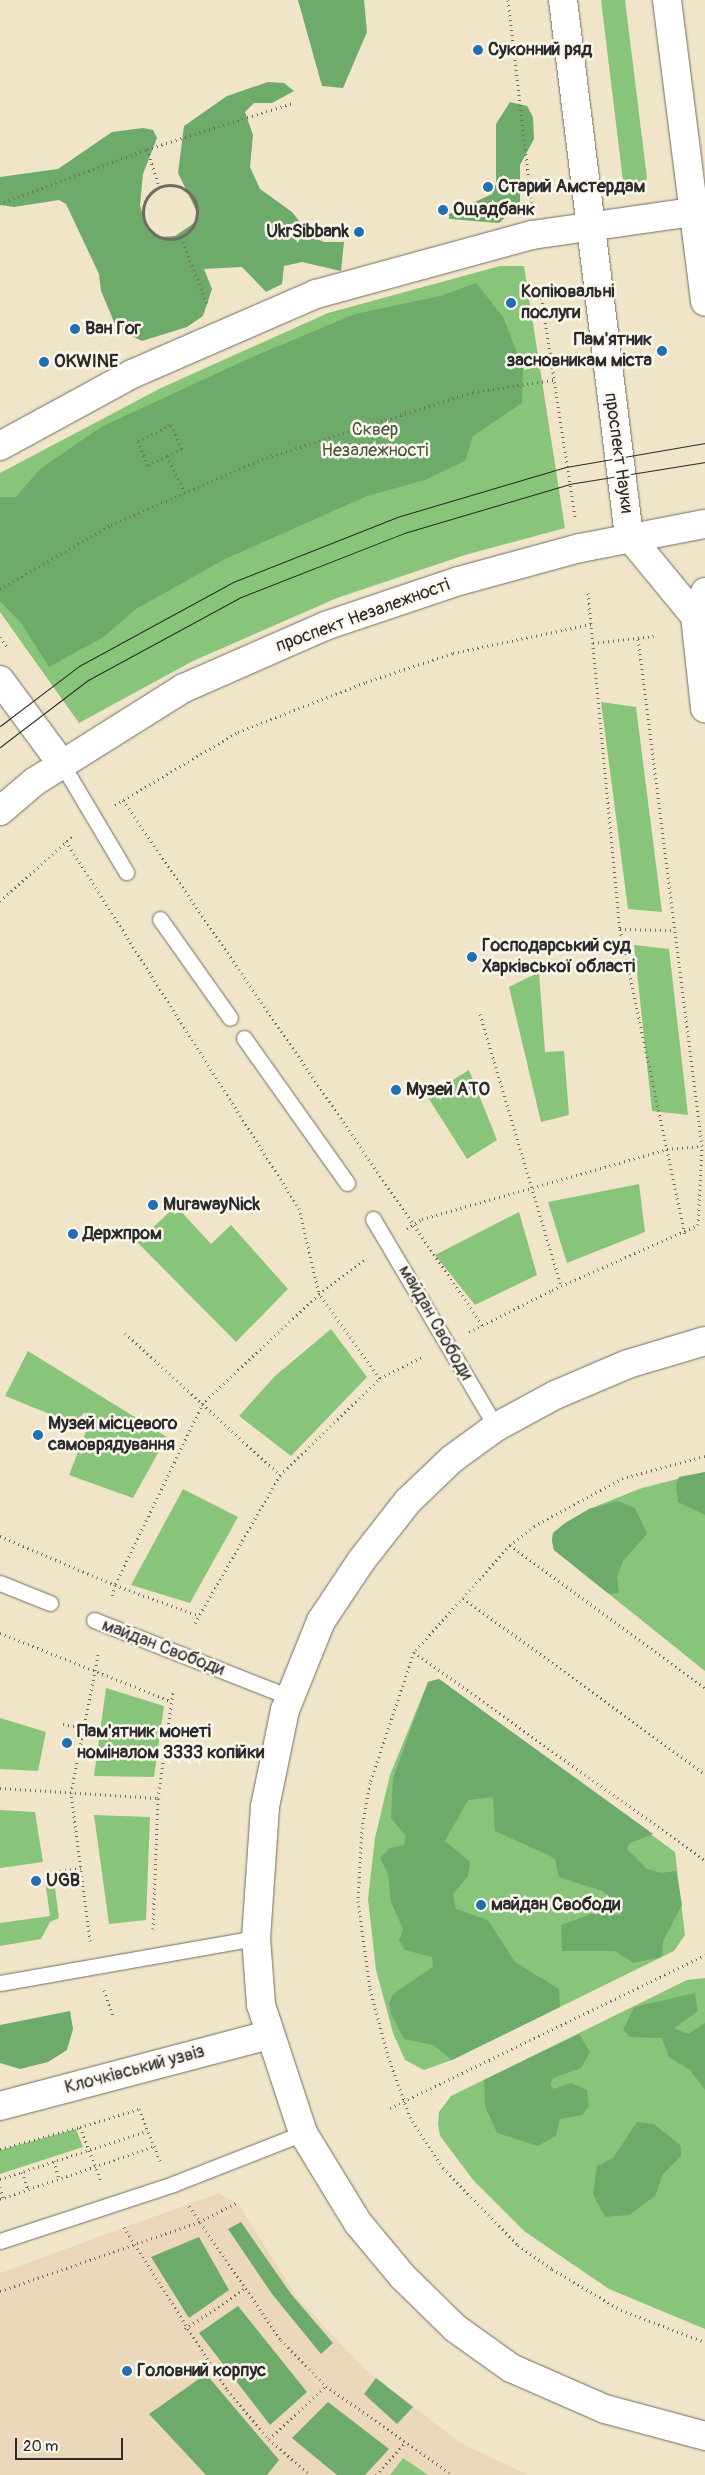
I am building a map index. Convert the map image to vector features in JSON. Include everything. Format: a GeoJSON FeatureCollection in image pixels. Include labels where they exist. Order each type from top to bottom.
{"type":"FeatureCollection","features":[{"type":"Feature","properties":{"kind":"main road","name":"проспект Науки"},"geometry":{"type":"LineString","coordinates":[[563,0],[629,536],[700,604],[705,708]]}},
{"type":"Feature","properties":{"kind":"main road"},"geometry":{"type":"LineString","coordinates":[[667,0],[699,210],[705,302]]}},
{"type":"Feature","properties":{"kind":"main road"},"geometry":{"type":"LineString","coordinates":[[0,446],[132,374],[316,294],[590,224],[699,210]]}},
{"type":"Feature","properties":{"kind":"main road","name":"проспект Незалежності"},"geometry":{"type":"LineString","coordinates":[[0,811],[62,764],[184,688],[325,626],[459,581],[629,536],[705,524]]}},
{"type":"Feature","properties":{"kind":"main road"},"geometry":{"type":"LineString","coordinates":[[0,680],[62,764]]}},
{"type":"Feature","properties":{"kind":"main road"},"geometry":{"type":"LineString","coordinates":[[705,1341],[628,1364],[555,1395],[496,1428],[408,1501],[360,1561],[321,1621],[289,1697],[265,1807],[256,1938],[261,2005],[269,2035],[303,2133],[358,2223],[402,2276],[455,2328],[511,2368],[605,2409],[705,2436]]}},
{"type":"Feature","properties":{"kind":"main road","name":"Клочківський узвіз"},"geometry":{"type":"LineString","coordinates":[[0,2106],[269,2035]]}},
{"type":"Feature","properties":{"kind":"lane"},"geometry":{"type":"LineString","coordinates":[[62,764],[126,872]]}},
{"type":"Feature","properties":{"kind":"lane"},"geometry":{"type":"LineString","coordinates":[[160,920],[230,1018]]}},
{"type":"Feature","properties":{"kind":"lane"},"geometry":{"type":"LineString","coordinates":[[244,1038],[347,1183]]}},
{"type":"Feature","properties":{"kind":"lane","name":"майдан Свободи"},"geometry":{"type":"LineString","coordinates":[[373,1219],[389,1243],[496,1428]]}},
{"type":"Feature","properties":{"kind":"lane"},"geometry":{"type":"LineString","coordinates":[[0,1583],[50,1603]]}},
{"type":"Feature","properties":{"kind":"lane","name":"майдан Свободи"},"geometry":{"type":"LineString","coordinates":[[94,1620],[289,1697]]}},
{"type":"Feature","properties":{"kind":"lane"},"geometry":{"type":"LineString","coordinates":[[0,1983],[256,1938]]}},
{"type":"Feature","properties":{"kind":"lane"},"geometry":{"type":"LineString","coordinates":[[0,2241],[173,2184],[303,2133]]}},
{"type":"Feature","properties":{"kind":"path"},"geometry":{"type":"LineString","coordinates":[[508,0],[531,209]]}},
{"type":"Feature","properties":{"kind":"path"},"geometry":{"type":"LineString","coordinates":[[4,202],[147,149],[293,103]]}},
{"type":"Feature","properties":{"kind":"path"},"geometry":{"type":"LineString","coordinates":[[147,149],[159,186]]}},
{"type":"Feature","properties":{"kind":"path"},"geometry":{"type":"LineString","coordinates":[[529,182],[556,179]]}},
{"type":"Feature","properties":{"kind":"path"},"geometry":{"type":"LineString","coordinates":[[159,186],[186,189],[196,204],[196,221],[180,237],[160,237],[146,225],[146,198],[159,186]]}},
{"type":"Feature","properties":{"kind":"path"},"geometry":{"type":"LineString","coordinates":[[180,237],[209,309]]}},
{"type":"Feature","properties":{"kind":"path"},"geometry":{"type":"LineString","coordinates":[[540,288],[575,521]]}},
{"type":"Feature","properties":{"kind":"path"},"geometry":{"type":"LineString","coordinates":[[0,589],[111,525],[262,459],[455,398],[553,380]]}},
{"type":"Feature","properties":{"kind":"path"},"geometry":{"type":"LineString","coordinates":[[171,425],[182,449],[167,456],[148,465],[138,440],[171,425]]}},
{"type":"Feature","properties":{"kind":"path"},"geometry":{"type":"LineString","coordinates":[[167,456],[185,493]]}},
{"type":"Feature","properties":{"kind":"path"},"geometry":{"type":"LineString","coordinates":[[588,593],[620,929],[685,1234]]}},
{"type":"Feature","properties":{"kind":"path"},"geometry":{"type":"LineString","coordinates":[[482,1326],[123,800],[238,732],[366,682],[452,653],[591,624]]}},
{"type":"Feature","properties":{"kind":"path"},"geometry":{"type":"LineString","coordinates":[[593,643],[654,636]]}},
{"type":"Feature","properties":{"kind":"path"},"geometry":{"type":"LineString","coordinates":[[194,1623],[280,1475],[380,1378],[561,1286],[685,1234],[698,1225],[702,1146],[638,638]]}},
{"type":"Feature","properties":{"kind":"path"},"geometry":{"type":"LineString","coordinates":[[0,901],[66,841],[299,1208],[319,1294],[380,1378]]}},
{"type":"Feature","properties":{"kind":"path"},"geometry":{"type":"LineString","coordinates":[[620,929],[674,930]]}},
{"type":"Feature","properties":{"kind":"path"},"geometry":{"type":"LineString","coordinates":[[480,1014],[561,1286]]}},
{"type":"Feature","properties":{"kind":"path"},"geometry":{"type":"LineString","coordinates":[[112,1596],[115,1585],[202,1403],[319,1294],[413,1225],[532,1187],[667,1149],[702,1146]]}},
{"type":"Feature","properties":{"kind":"path"},"geometry":{"type":"LineString","coordinates":[[126,1333],[280,1475]]}},
{"type":"Feature","properties":{"kind":"path"},"geometry":{"type":"LineString","coordinates":[[705,1456],[655,1468],[597,1490],[510,1545],[414,1652],[396,1696],[370,1782],[358,1873],[361,1944],[370,1989],[404,2101],[442,2168],[518,2244],[588,2292],[705,2342]]}},
{"type":"Feature","properties":{"kind":"path"},"geometry":{"type":"LineString","coordinates":[[0,1536],[115,1585],[197,1615]]}},
{"type":"Feature","properties":{"kind":"path"},"geometry":{"type":"LineString","coordinates":[[510,1545],[705,1688]]}},
{"type":"Feature","properties":{"kind":"path"},"geometry":{"type":"LineString","coordinates":[[463,1598],[705,1774]]}},
{"type":"Feature","properties":{"kind":"path"},"geometry":{"type":"LineString","coordinates":[[0,1633],[171,1701]]}},
{"type":"Feature","properties":{"kind":"path"},"geometry":{"type":"LineString","coordinates":[[414,1652],[705,1860]]}},
{"type":"Feature","properties":{"kind":"path"},"geometry":{"type":"LineString","coordinates":[[90,1940],[71,1793],[98,1655]]}},
{"type":"Feature","properties":{"kind":"path"},"geometry":{"type":"LineString","coordinates":[[153,1929],[158,1798],[171,1701],[174,1692]]}},
{"type":"Feature","properties":{"kind":"path"},"geometry":{"type":"LineString","coordinates":[[64,1724],[83,1728]]}},
{"type":"Feature","properties":{"kind":"path"},"geometry":{"type":"LineString","coordinates":[[0,1788],[158,1798]]}},
{"type":"Feature","properties":{"kind":"path"},"geometry":{"type":"LineString","coordinates":[[44,1873],[81,1868]]}},
{"type":"Feature","properties":{"kind":"path"},"geometry":{"type":"LineString","coordinates":[[390,2108],[705,1954]]}},
{"type":"Feature","properties":{"kind":"path"},"geometry":{"type":"LineString","coordinates":[[0,2149],[139,2109],[152,2147],[2,2198],[0,2187]]}},
{"type":"Feature","properties":{"kind":"path"},"geometry":{"type":"LineString","coordinates":[[80,2127],[112,2205],[185,2329],[269,2439],[310,2475]]}},
{"type":"Feature","properties":{"kind":"path"},"geometry":{"type":"LineString","coordinates":[[0,2179],[147,2131]]}},
{"type":"Feature","properties":{"kind":"path"},"geometry":{"type":"LineString","coordinates":[[54,2161],[59,2179]]}},
{"type":"Feature","properties":{"kind":"path"},"geometry":{"type":"LineString","coordinates":[[22,2172],[28,2189]]}},
{"type":"Feature","properties":{"kind":"path"},"geometry":{"type":"LineString","coordinates":[[173,2184],[281,2340],[326,2386],[405,2444],[453,2475]]}},
{"type":"Feature","properties":{"kind":"path"},"geometry":{"type":"LineString","coordinates":[[0,2291],[133,2243],[199,2222],[236,2203]]}},
{"type":"Feature","properties":{"kind":"path"},"geometry":{"type":"LineString","coordinates":[[185,2329],[244,2289]]}},
{"type":"Feature","properties":{"kind":"path"},"geometry":{"type":"LineString","coordinates":[[269,2439],[326,2386]]}},
{"type":"Feature","properties":{"kind":"path"},"geometry":{"type":"LineString","coordinates":[[376,2475],[405,2444]]}},
{"type":"Feature","properties":{"kind":"shaded area"},"geometry":{"type":"Polygon","coordinates":[[[219,2193],[239,2205],[298,2299],[366,2370],[461,2443],[528,2475],[0,2475],[0,2273],[219,2193]]]}},
{"type":"Feature","properties":{"kind":"green space"},"geometry":{"type":"Polygon","coordinates":[[[298,0],[364,0],[367,32],[343,88],[322,86],[298,0]]]}},
{"type":"Feature","properties":{"kind":"green space"},"geometry":{"type":"Polygon","coordinates":[[[601,0],[625,0],[647,178],[641,190],[632,190],[623,181],[601,0]]]}},
{"type":"Feature","properties":{"kind":"green space"},"geometry":{"type":"Polygon","coordinates":[[[268,82],[284,83],[294,91],[272,103],[254,103],[245,112],[253,135],[250,167],[260,189],[292,212],[311,236],[324,242],[344,242],[341,271],[302,262],[284,266],[282,284],[266,292],[242,267],[204,269],[212,289],[203,316],[187,327],[142,341],[117,329],[101,291],[99,274],[66,204],[59,200],[14,207],[0,205],[0,177],[58,169],[112,132],[143,128],[153,130],[157,138],[143,174],[140,205],[146,225],[160,237],[175,236],[194,223],[197,212],[178,173],[184,126],[227,96],[268,82]]]}},
{"type":"Feature","properties":{"kind":"green space"},"geometry":{"type":"Polygon","coordinates":[[[510,102],[527,106],[533,117],[534,139],[520,165],[520,204],[499,223],[449,219],[449,214],[492,194],[496,184],[496,124],[510,102]]]}},
{"type":"Feature","properties":{"kind":"green space","name":"Сквер Незалежності"},"geometry":{"type":"Polygon","coordinates":[[[500,266],[524,266],[565,528],[465,555],[337,598],[193,661],[79,723],[0,612],[0,473],[161,388],[328,313],[500,266]]]}},
{"type":"Feature","properties":{"kind":"green space","name":"Сквер Незалежності"},"geometry":{"type":"Polygon","coordinates":[[[476,283],[503,317],[523,368],[522,403],[473,436],[465,461],[425,480],[367,496],[223,560],[136,609],[102,638],[49,667],[21,623],[0,601],[0,497],[16,497],[40,469],[101,427],[250,358],[355,314],[440,296],[476,283]]]}},
{"type":"Feature","properties":{"kind":"green space"},"geometry":{"type":"Polygon","coordinates":[[[601,702],[636,707],[662,912],[628,909],[601,702]]]}},
{"type":"Feature","properties":{"kind":"green space"},"geometry":{"type":"Polygon","coordinates":[[[634,945],[669,949],[688,1115],[652,1111],[634,945]]]}},
{"type":"Feature","properties":{"kind":"green space"},"geometry":{"type":"Polygon","coordinates":[[[539,972],[545,1052],[564,1051],[569,1115],[541,1122],[509,987],[539,972]]]}},
{"type":"Feature","properties":{"kind":"green space"},"geometry":{"type":"Polygon","coordinates":[[[469,1070],[497,1140],[467,1159],[427,1096],[469,1070]]]}},
{"type":"Feature","properties":{"kind":"green space"},"geometry":{"type":"Polygon","coordinates":[[[639,1184],[645,1232],[567,1263],[548,1202],[639,1184]]]}},
{"type":"Feature","properties":{"kind":"green space"},"geometry":{"type":"Polygon","coordinates":[[[176,1206],[211,1244],[231,1225],[288,1289],[236,1342],[137,1242],[176,1206]]]}},
{"type":"Feature","properties":{"kind":"green space"},"geometry":{"type":"Polygon","coordinates":[[[519,1212],[537,1275],[475,1305],[435,1255],[519,1212]]]}},
{"type":"Feature","properties":{"kind":"green space"},"geometry":{"type":"Polygon","coordinates":[[[331,1329],[367,1377],[291,1456],[239,1416],[275,1376],[331,1329]]]}},
{"type":"Feature","properties":{"kind":"green space"},"geometry":{"type":"Polygon","coordinates":[[[28,1351],[167,1437],[133,1498],[69,1475],[87,1429],[5,1396],[28,1351]]]}},
{"type":"Feature","properties":{"kind":"green space"},"geometry":{"type":"Polygon","coordinates":[[[705,1472],[705,1671],[554,1550],[552,1541],[553,1533],[589,1509],[642,1488],[705,1472]]]}},
{"type":"Feature","properties":{"kind":"green space"},"geometry":{"type":"Polygon","coordinates":[[[705,1472],[705,1515],[678,1502],[676,1485],[679,1477],[705,1472]]]}},
{"type":"Feature","properties":{"kind":"green space"},"geometry":{"type":"Polygon","coordinates":[[[183,1489],[238,1517],[190,1603],[131,1585],[183,1489]]]}},
{"type":"Feature","properties":{"kind":"green space"},"geometry":{"type":"Polygon","coordinates":[[[618,1501],[635,1508],[647,1534],[623,1561],[617,1577],[619,1593],[609,1594],[554,1550],[552,1541],[553,1533],[565,1523],[589,1509],[618,1501]]]}},
{"type":"Feature","properties":{"kind":"green space"},"geometry":{"type":"Polygon","coordinates":[[[439,1679],[675,1852],[685,1935],[674,1951],[452,2060],[424,2070],[405,2060],[393,2033],[376,1970],[368,1899],[375,1838],[390,1775],[428,1682],[439,1679]]]}},
{"type":"Feature","properties":{"kind":"green space"},"geometry":{"type":"Polygon","coordinates":[[[439,1679],[653,1834],[630,1843],[627,1849],[647,1869],[661,1873],[676,1871],[682,1905],[663,1941],[662,1957],[633,1963],[615,1951],[562,1951],[561,1925],[591,1914],[621,1915],[621,1909],[602,1891],[559,1877],[555,1859],[495,1831],[493,1797],[468,1800],[445,1841],[470,1862],[468,1876],[453,1894],[456,1909],[488,1920],[515,1962],[559,1989],[560,2007],[452,2060],[433,2045],[404,2039],[391,2014],[389,2003],[393,1994],[433,1967],[432,1957],[405,1950],[399,1940],[403,1929],[391,1902],[388,1874],[380,1858],[390,1848],[404,1845],[406,1836],[391,1818],[393,1778],[428,1682],[439,1679]]]}},
{"type":"Feature","properties":{"kind":"green space"},"geometry":{"type":"Polygon","coordinates":[[[106,1688],[164,1706],[154,1777],[94,1776],[106,1688]]]}},
{"type":"Feature","properties":{"kind":"green space"},"geometry":{"type":"Polygon","coordinates":[[[0,1718],[46,1732],[38,1771],[0,1769],[0,1718]]]}},
{"type":"Feature","properties":{"kind":"green space"},"geometry":{"type":"Polygon","coordinates":[[[0,1810],[35,1812],[43,1862],[0,1868],[0,1810]]]}},
{"type":"Feature","properties":{"kind":"green space"},"geometry":{"type":"Polygon","coordinates":[[[94,1815],[150,1817],[146,1920],[109,1924],[94,1815]]]}},
{"type":"Feature","properties":{"kind":"green space"},"geometry":{"type":"Polygon","coordinates":[[[45,1880],[55,1888],[59,1918],[50,1922],[41,1939],[0,1946],[0,1923],[50,1916],[45,1880]]]}},
{"type":"Feature","properties":{"kind":"green space"},"geometry":{"type":"Polygon","coordinates":[[[705,1978],[705,2329],[609,2289],[524,2231],[474,2181],[440,2136],[438,2124],[439,2112],[451,2096],[687,1980],[705,1978]]]}},
{"type":"Feature","properties":{"kind":"green space"},"geometry":{"type":"Polygon","coordinates":[[[695,1993],[698,2011],[674,2028],[688,2034],[705,2023],[705,2090],[690,2070],[669,2057],[662,2038],[630,2037],[623,2030],[634,2007],[695,1993]]]}},
{"type":"Feature","properties":{"kind":"green space"},"geometry":{"type":"Polygon","coordinates":[[[70,2011],[73,2029],[67,2050],[48,2062],[20,2069],[0,2063],[0,2025],[70,2011]]]}},
{"type":"Feature","properties":{"kind":"green space"},"geometry":{"type":"Polygon","coordinates":[[[579,2034],[590,2052],[581,2068],[553,2078],[550,2085],[554,2089],[571,2083],[587,2090],[589,2106],[582,2115],[560,2119],[556,2136],[538,2146],[497,2133],[485,2106],[484,2080],[579,2034]]]}},
{"type":"Feature","properties":{"kind":"green space"},"geometry":{"type":"Polygon","coordinates":[[[637,2122],[654,2124],[681,2146],[681,2156],[663,2174],[655,2196],[629,2215],[605,2217],[593,2194],[597,2166],[613,2158],[637,2122]]]}},
{"type":"Feature","properties":{"kind":"green space"},"geometry":{"type":"Polygon","coordinates":[[[76,2129],[83,2147],[0,2174],[0,2150],[76,2129]]]}},
{"type":"Feature","properties":{"kind":"green space"},"geometry":{"type":"Polygon","coordinates":[[[241,2222],[291,2294],[333,2343],[321,2354],[272,2294],[228,2229],[241,2222]]]}},
{"type":"Feature","properties":{"kind":"green space"},"geometry":{"type":"Polygon","coordinates":[[[199,2237],[229,2290],[189,2318],[151,2257],[199,2237]]]}},
{"type":"Feature","properties":{"kind":"green space"},"geometry":{"type":"Polygon","coordinates":[[[238,2306],[307,2392],[270,2425],[199,2333],[238,2306]]]}},
{"type":"Feature","properties":{"kind":"green space"},"geometry":{"type":"Polygon","coordinates":[[[206,2374],[279,2460],[267,2475],[206,2475],[149,2414],[206,2374]]]}},
{"type":"Feature","properties":{"kind":"green space"},"geometry":{"type":"Polygon","coordinates":[[[376,2378],[413,2407],[397,2424],[364,2394],[376,2378]]]}},
{"type":"Feature","properties":{"kind":"green space"},"geometry":{"type":"Polygon","coordinates":[[[328,2402],[389,2449],[365,2475],[337,2475],[292,2438],[328,2402]]]}},
{"type":"Feature","properties":{"kind":"green space"},"geometry":{"type":"Polygon","coordinates":[[[403,2458],[428,2475],[390,2475],[403,2458]]]}},
{"type":"Feature","properties":{"kind":"tram line"},"geometry":{"type":"LineString","coordinates":[[0,726],[79,666],[233,582],[397,517],[566,467],[705,443]]}},
{"type":"Feature","properties":{"kind":"tram line"},"geometry":{"type":"LineString","coordinates":[[0,747],[88,680],[241,597],[404,533],[569,484],[705,462]]}},
{"type":"Feature","properties":{"kind":"place","name":"Суконний ряд"},"geometry":{"type":"Point","coordinates":[478,50]}},
{"type":"Feature","properties":{"kind":"place","name":"Старий Амстердам"},"geometry":{"type":"Point","coordinates":[488,187]}},
{"type":"Feature","properties":{"kind":"place","name":"Ощадбанк"},"geometry":{"type":"Point","coordinates":[443,210]}},
{"type":"Feature","properties":{"kind":"place","name":"UkrSibbank"},"geometry":{"type":"Point","coordinates":[359,232]}},
{"type":"Feature","properties":{"kind":"place","name":"Копіювальні послуги"},"geometry":{"type":"Point","coordinates":[511,303]}},
{"type":"Feature","properties":{"kind":"place","name":"Ван Гог"},"geometry":{"type":"Point","coordinates":[75,329]}},
{"type":"Feature","properties":{"kind":"place","name":"Пам'ятник засновникам міста"},"geometry":{"type":"Point","coordinates":[662,351]}},
{"type":"Feature","properties":{"kind":"place","name":"OKWINE"},"geometry":{"type":"Point","coordinates":[44,362]}},
{"type":"Feature","properties":{"kind":"place","name":"Господарський суд Харківської області"},"geometry":{"type":"Point","coordinates":[472,957]}},
{"type":"Feature","properties":{"kind":"place","name":"Музей АТО"},"geometry":{"type":"Point","coordinates":[396,1090]}},
{"type":"Feature","properties":{"kind":"place","name":"MurawayNick"},"geometry":{"type":"Point","coordinates":[153,1205]}},
{"type":"Feature","properties":{"kind":"place","name":"Держпром"},"geometry":{"type":"Point","coordinates":[73,1234]}},
{"type":"Feature","properties":{"kind":"place","name":"Музей місцевого самоврядування"},"geometry":{"type":"Point","coordinates":[38,1435]}},
{"type":"Feature","properties":{"kind":"place","name":"Пам'ятник монеті номіналом 3333 копійки"},"geometry":{"type":"Point","coordinates":[67,1743]}},
{"type":"Feature","properties":{"kind":"place","name":"UGB"},"geometry":{"type":"Point","coordinates":[36,1881]}},
{"type":"Feature","properties":{"kind":"place","name":"майдан Свободи"},"geometry":{"type":"Point","coordinates":[481,1905]}},
{"type":"Feature","properties":{"kind":"place","name":"Головний корпус"},"geometry":{"type":"Point","coordinates":[127,2371]}}]}
